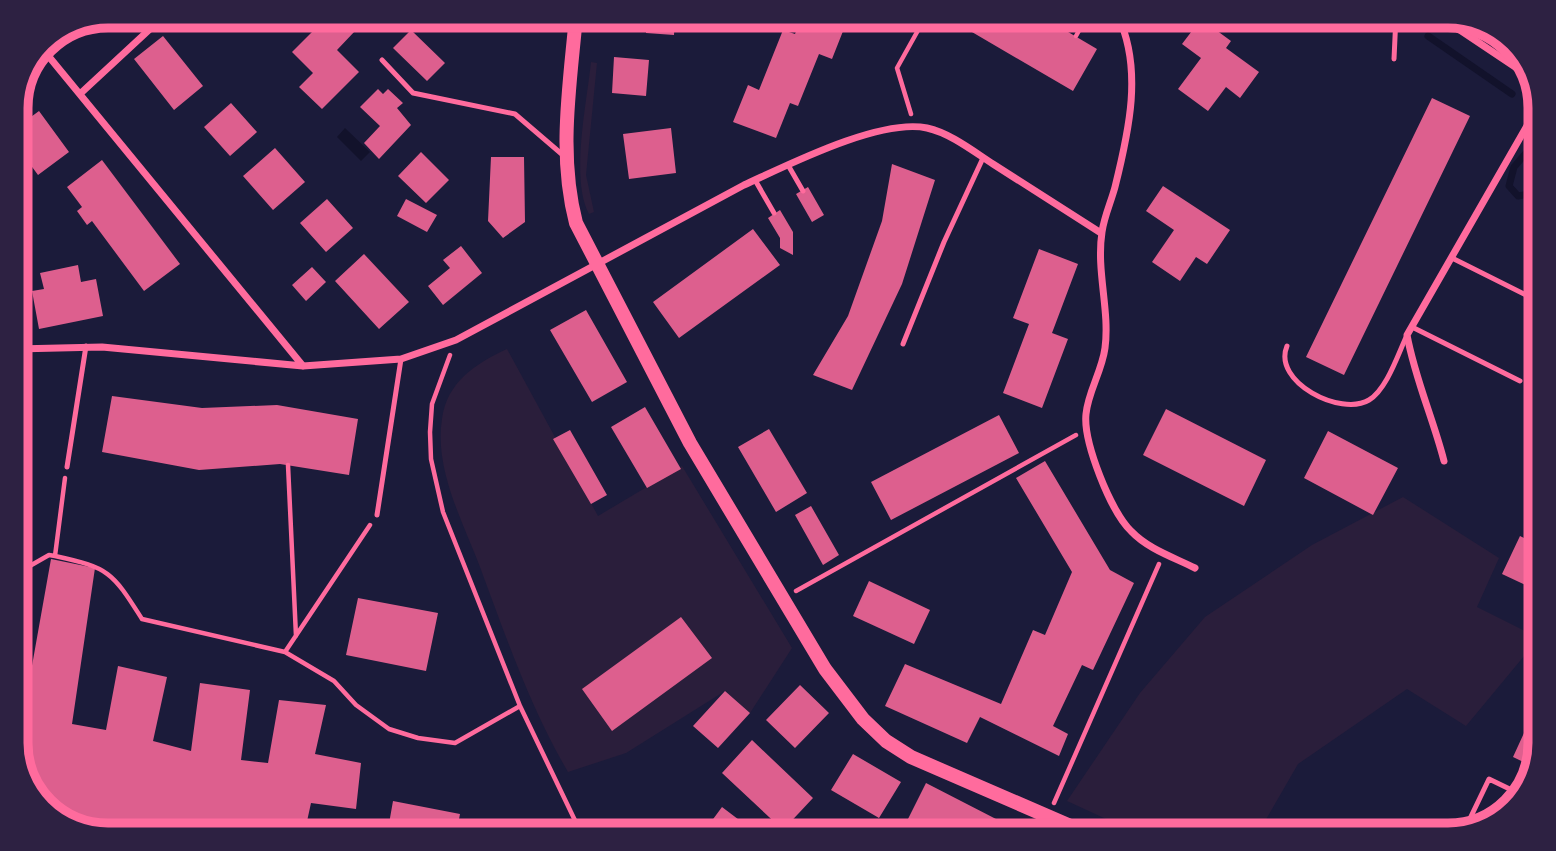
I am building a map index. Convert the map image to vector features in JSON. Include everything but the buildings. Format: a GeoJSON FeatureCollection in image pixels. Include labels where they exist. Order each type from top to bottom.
{"type":"FeatureCollection","features":[{"type":"Feature","properties":{"kind":"main road"},"geometry":{"type":"LineString","coordinates":[[575,28],[564,156],[567,189],[576,223],[690,443],[783,598],[845,699],[886,741],[937,770],[1062,823]]}},
{"type":"Feature","properties":{"kind":"street"},"geometry":{"type":"LineString","coordinates":[[81,93],[151,28]]}},
{"type":"Feature","properties":{"kind":"street"},"geometry":{"type":"LineString","coordinates":[[1123,28],[1132,53],[1130,113],[1101,233],[1101,292],[1107,331],[1104,359],[1086,414],[1086,429],[1089,446],[1119,514],[1129,530],[1146,544],[1195,568]]}},
{"type":"Feature","properties":{"kind":"street"},"geometry":{"type":"LineString","coordinates":[[1458,29],[1518,69]]}},
{"type":"Feature","properties":{"kind":"street"},"geometry":{"type":"LineString","coordinates":[[48,55],[303,366]]}},
{"type":"Feature","properties":{"kind":"street"},"geometry":{"type":"LineString","coordinates":[[1444,461],[1430,410],[1414,372],[1407,335],[1528,124]]}},
{"type":"Feature","properties":{"kind":"street"},"geometry":{"type":"LineString","coordinates":[[28,348],[86,346],[303,366],[401,359],[456,341],[788,164],[846,142],[887,131],[916,127],[929,128],[983,158],[1101,233]]}},
{"type":"Feature","properties":{"kind":"lane"},"geometry":{"type":"LineString","coordinates":[[1394,59],[1396,28]]}},
{"type":"Feature","properties":{"kind":"lane"},"geometry":{"type":"LineString","coordinates":[[382,60],[413,93],[515,114],[564,156]]}},
{"type":"Feature","properties":{"kind":"lane"},"geometry":{"type":"LineString","coordinates":[[903,344],[944,243],[983,158]]}},
{"type":"Feature","properties":{"kind":"lane"},"geometry":{"type":"LineString","coordinates":[[788,164],[803,191]]}},
{"type":"Feature","properties":{"kind":"lane"},"geometry":{"type":"LineString","coordinates":[[755,180],[775,214]]}},
{"type":"Feature","properties":{"kind":"lane"},"geometry":{"type":"LineString","coordinates":[[1452,258],[1528,296]]}},
{"type":"Feature","properties":{"kind":"lane"},"geometry":{"type":"LineString","coordinates":[[1412,327],[1520,381]]}},
{"type":"Feature","properties":{"kind":"lane"},"geometry":{"type":"LineString","coordinates":[[1287,346],[1283,362],[1289,374],[1319,396],[1354,407],[1371,400],[1385,380],[1407,335]]}},
{"type":"Feature","properties":{"kind":"lane"},"geometry":{"type":"LineString","coordinates":[[67,467],[86,346]]}},
{"type":"Feature","properties":{"kind":"lane"},"geometry":{"type":"LineString","coordinates":[[377,515],[401,359]]}},
{"type":"Feature","properties":{"kind":"lane"},"geometry":{"type":"LineString","coordinates":[[1469,820],[1489,779],[1513,791]]}},
{"type":"Feature","properties":{"kind":"path"},"geometry":{"type":"LineString","coordinates":[[916,127],[897,68],[919,28]]}},
{"type":"Feature","properties":{"kind":"path"},"geometry":{"type":"LineString","coordinates":[[1076,36],[1080,28]]}},
{"type":"Feature","properties":{"kind":"path"},"geometry":{"type":"LineString","coordinates":[[456,341],[432,404],[431,459],[443,512],[520,706],[576,823]]}},
{"type":"Feature","properties":{"kind":"path"},"geometry":{"type":"LineString","coordinates":[[783,598],[1086,429]]}},
{"type":"Feature","properties":{"kind":"path"},"geometry":{"type":"LineString","coordinates":[[288,465],[296,636]]}},
{"type":"Feature","properties":{"kind":"path"},"geometry":{"type":"LineString","coordinates":[[55,556],[67,467]]}},
{"type":"Feature","properties":{"kind":"path"},"geometry":{"type":"LineString","coordinates":[[285,652],[377,515]]}},
{"type":"Feature","properties":{"kind":"path"},"geometry":{"type":"LineString","coordinates":[[1048,817],[1164,553]]}},
{"type":"Feature","properties":{"kind":"path"},"geometry":{"type":"LineString","coordinates":[[28,567],[50,555],[98,566],[121,585],[142,619],[285,652],[334,681],[356,705],[389,729],[418,738],[454,743],[520,706]]}},
{"type":"Feature","properties":{"kind":"shaded area"},"geometry":{"type":"Polygon","coordinates":[[[591,62],[597,63],[586,175],[594,212],[589,214],[583,199],[580,161],[591,62]]]}},
{"type":"Feature","properties":{"kind":"shaded area"},"geometry":{"type":"Polygon","coordinates":[[[345,128],[370,152],[361,161],[337,137],[345,128]]]}},
{"type":"Feature","properties":{"kind":"shaded area"},"geometry":{"type":"Polygon","coordinates":[[[507,349],[598,516],[682,466],[792,648],[750,713],[725,691],[626,753],[568,772],[520,671],[458,514],[442,457],[442,419],[445,406],[456,385],[474,368],[507,349]]]}},
{"type":"Feature","properties":{"kind":"shaded area"},"geometry":{"type":"Polygon","coordinates":[[[1403,497],[1499,558],[1477,607],[1528,632],[1528,651],[1466,726],[1407,689],[1298,764],[1264,823],[1115,823],[1067,801],[1140,693],[1205,617],[1312,545],[1403,497]]]}},
{"type":"Feature","properties":{"kind":"waterway"},"geometry":{"type":"LineString","coordinates":[[1428,36],[1512,94]]}},
{"type":"Feature","properties":{"kind":"waterway"},"geometry":{"type":"LineString","coordinates":[[1528,151],[1514,167],[1509,186],[1518,196],[1528,194]]}}]}
